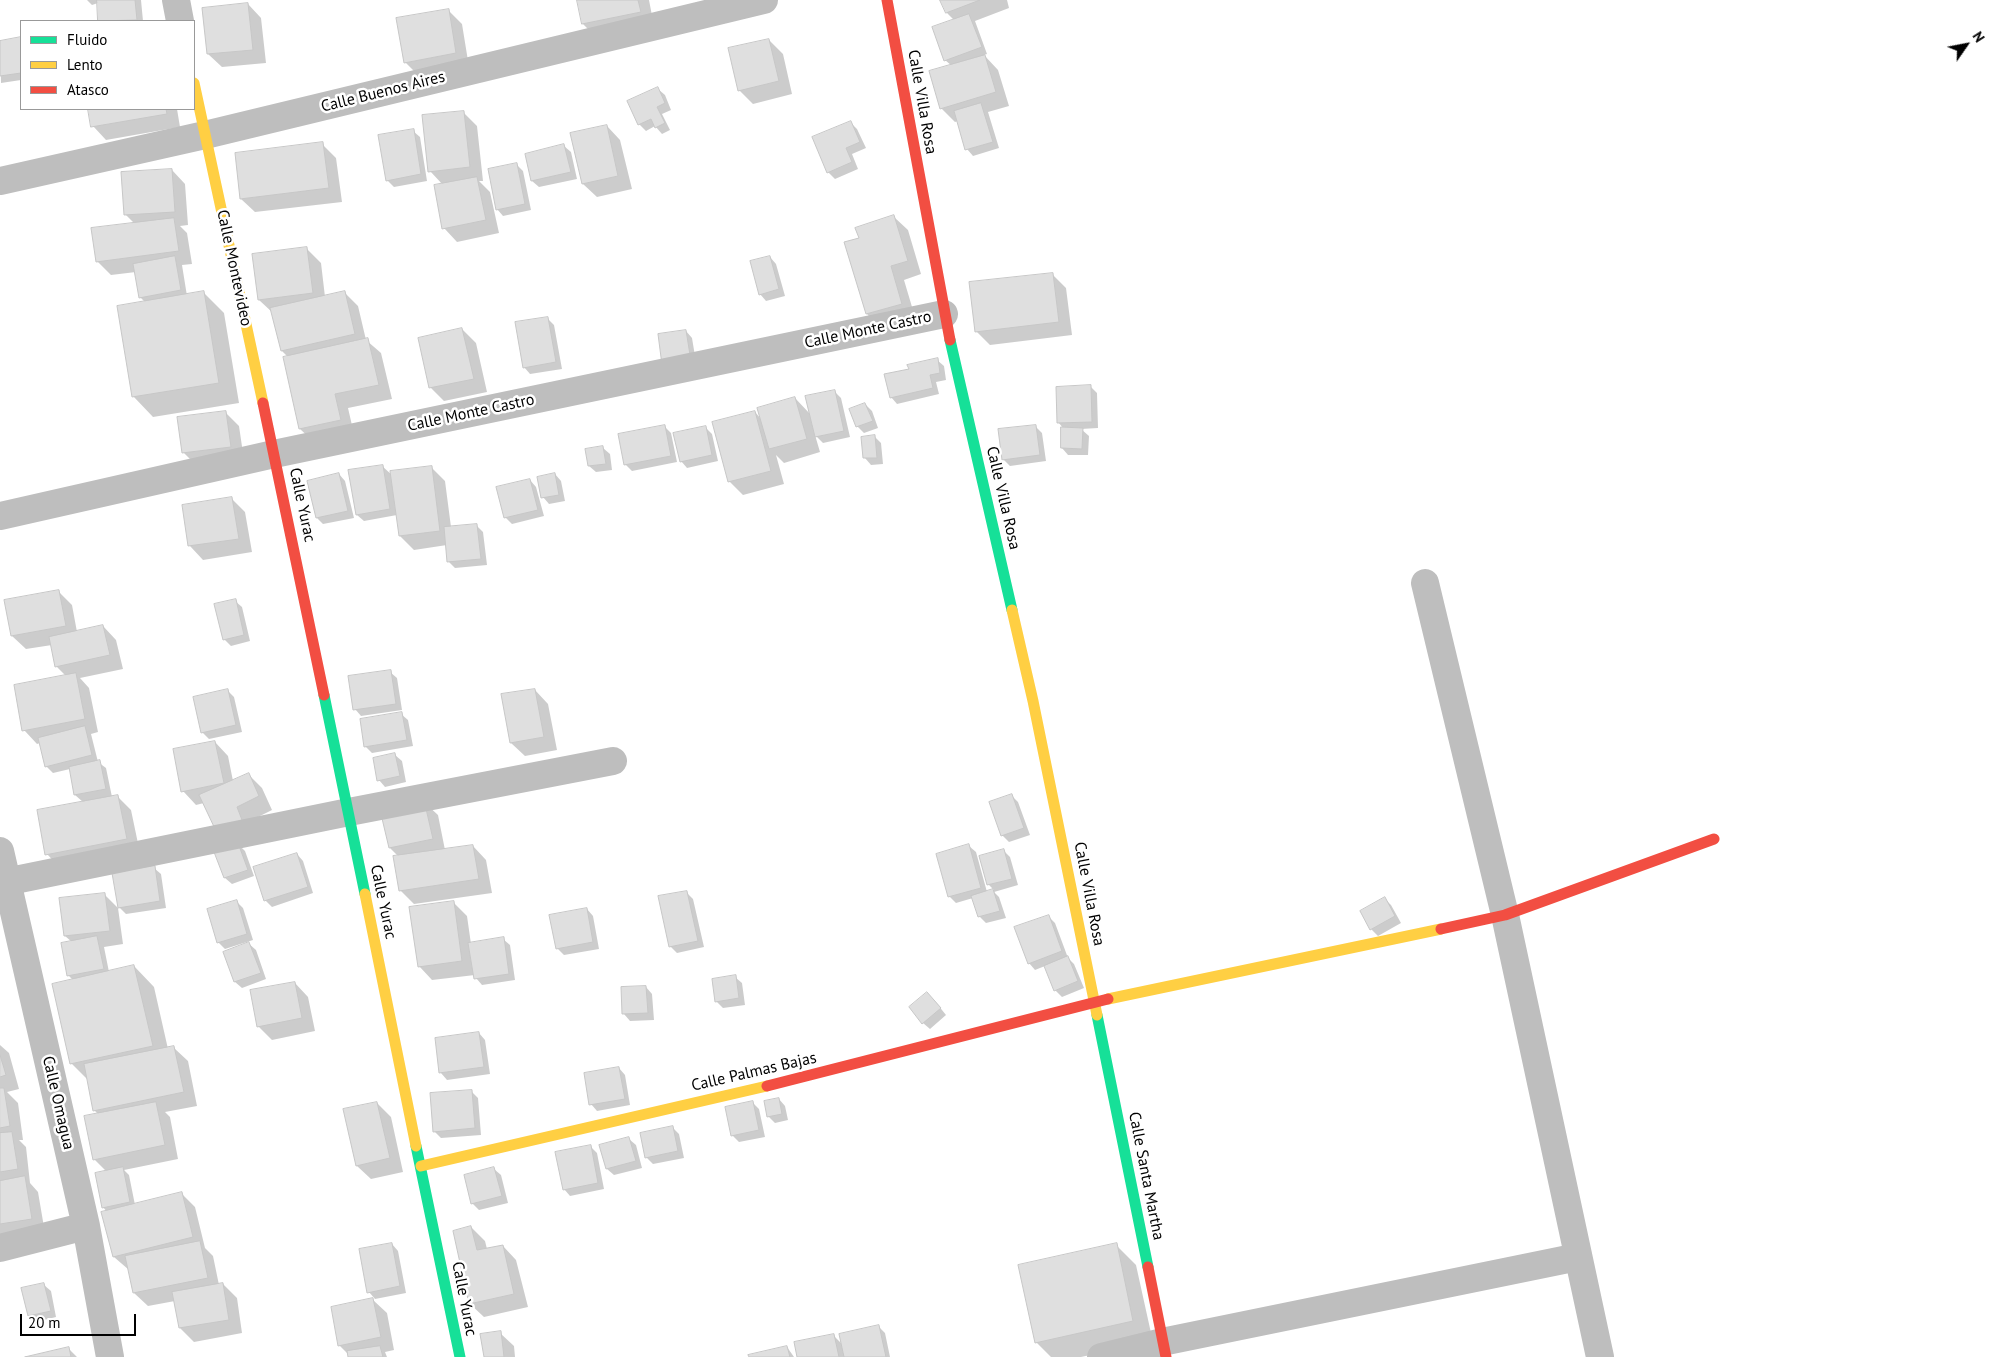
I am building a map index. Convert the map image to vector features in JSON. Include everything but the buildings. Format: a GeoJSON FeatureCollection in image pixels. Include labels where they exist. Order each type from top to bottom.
{"type":"FeatureCollection","features":[{"type":"Feature","properties":{"kind":"street"},"geometry":{"type":"LineString","coordinates":[[176,0],[180,20]]}},
{"type":"Feature","properties":{"kind":"street","name":"Calle Buenos Aires"},"geometry":{"type":"LineString","coordinates":[[0,181],[205,134],[764,0]]}},
{"type":"Feature","properties":{"kind":"street","name":"Calle Villa Rosa"},"geometry":{"type":"LineString","coordinates":[[887,0],[944,314],[1033,701],[1094,1002]]}},
{"type":"Feature","properties":{"kind":"street","name":"Calle Montevideo"},"geometry":{"type":"LineString","coordinates":[[195,88],[274,454]]}},
{"type":"Feature","properties":{"kind":"street","name":"Calle Monte Castro"},"geometry":{"type":"LineString","coordinates":[[0,516],[274,454],[944,314]]}},
{"type":"Feature","properties":{"kind":"street","name":"Calle Yurac"},"geometry":{"type":"LineString","coordinates":[[274,454],[460,1357]]}},
{"type":"Feature","properties":{"kind":"street"},"geometry":{"type":"LineString","coordinates":[[1425,584],[1505,914],[1600,1357]]}},
{"type":"Feature","properties":{"kind":"street"},"geometry":{"type":"LineString","coordinates":[[4,882],[348,812],[613,761]]}},
{"type":"Feature","properties":{"kind":"street","name":"Calle Palmas Bajas"},"geometry":{"type":"LineString","coordinates":[[421,1166],[794,1080],[1094,1002],[1505,914],[1714,839]]}},
{"type":"Feature","properties":{"kind":"street","name":"Calle Omagua"},"geometry":{"type":"LineString","coordinates":[[0,851],[4,882],[86,1226],[110,1357]]}},
{"type":"Feature","properties":{"kind":"street","name":"Calle Santa Martha"},"geometry":{"type":"LineString","coordinates":[[1094,1002],[1164,1350]]}},
{"type":"Feature","properties":{"kind":"street"},"geometry":{"type":"LineString","coordinates":[[0,1248],[86,1226]]}},
{"type":"Feature","properties":{"kind":"street"},"geometry":{"type":"LineString","coordinates":[[1101,1357],[1164,1350],[1578,1257]]}},
{"type":"Feature","properties":{"kind":"traffic: fast"},"geometry":{"type":"LineString","coordinates":[[950,340],[1012,610]]}},
{"type":"Feature","properties":{"kind":"traffic: fast"},"geometry":{"type":"LineString","coordinates":[[324,695],[365,894]]}},
{"type":"Feature","properties":{"kind":"traffic: fast"},"geometry":{"type":"LineString","coordinates":[[1097,1015],[1148,1267]]}},
{"type":"Feature","properties":{"kind":"traffic: fast"},"geometry":{"type":"LineString","coordinates":[[416,1146],[460,1357]]}},
{"type":"Feature","properties":{"kind":"traffic: slow"},"geometry":{"type":"LineString","coordinates":[[195,88],[263,403]]}},
{"type":"Feature","properties":{"kind":"traffic: slow"},"geometry":{"type":"LineString","coordinates":[[1012,610],[1033,701],[1097,1015]]}},
{"type":"Feature","properties":{"kind":"traffic: slow"},"geometry":{"type":"LineString","coordinates":[[365,894],[416,1146]]}},
{"type":"Feature","properties":{"kind":"traffic: slow"},"geometry":{"type":"LineString","coordinates":[[1108,999],[1441,929]]}},
{"type":"Feature","properties":{"kind":"traffic: slow"},"geometry":{"type":"LineString","coordinates":[[421,1166],[767,1086]]}},
{"type":"Feature","properties":{"kind":"traffic: jam"},"geometry":{"type":"LineString","coordinates":[[887,0],[950,340]]}},
{"type":"Feature","properties":{"kind":"traffic: jam"},"geometry":{"type":"LineString","coordinates":[[263,403],[324,695]]}},
{"type":"Feature","properties":{"kind":"traffic: jam"},"geometry":{"type":"LineString","coordinates":[[1441,929],[1505,915],[1714,839]]}},
{"type":"Feature","properties":{"kind":"traffic: jam"},"geometry":{"type":"LineString","coordinates":[[767,1086],[1108,999]]}},
{"type":"Feature","properties":{"kind":"traffic: jam"},"geometry":{"type":"LineString","coordinates":[[1148,1267],[1166,1357]]}}]}
